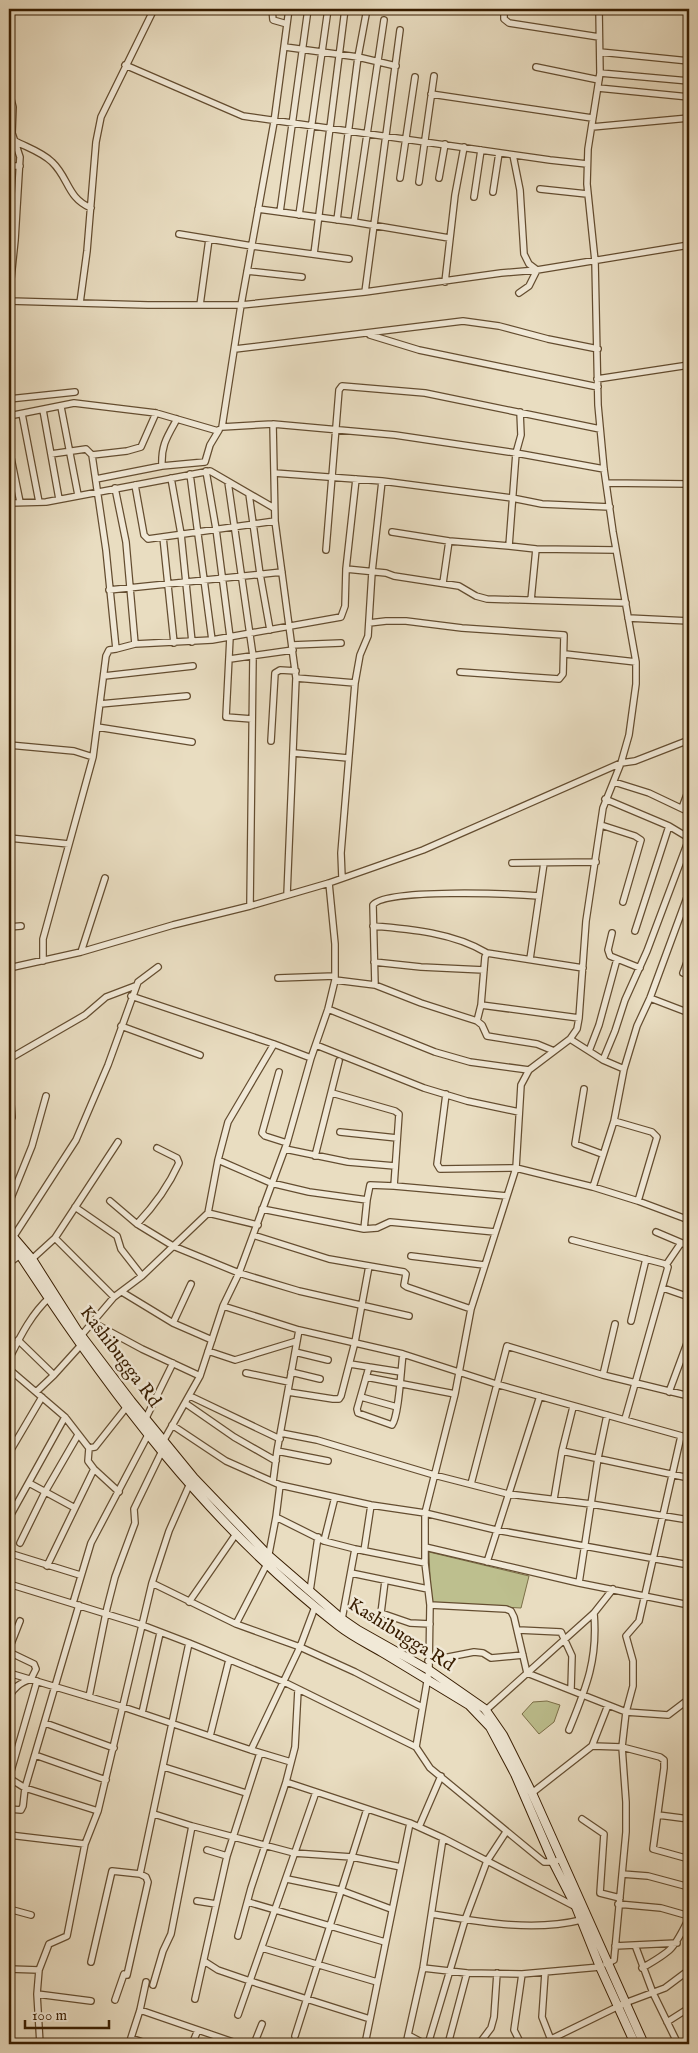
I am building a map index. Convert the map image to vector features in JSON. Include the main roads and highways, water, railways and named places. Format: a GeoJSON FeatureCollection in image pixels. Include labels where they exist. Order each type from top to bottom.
{"type":"FeatureCollection","features":[{"type":"Feature","properties":{"kind":"main road","name":"Kashibugga Rd"},"geometry":{"type":"LineString","coordinates":[[10,1237],[129,1404],[151,1430],[164,1440],[192,1481],[236,1534],[267,1564],[341,1628],[469,1705],[482,1718],[515,1774],[553,1862],[603,1967],[644,2044]]}},
{"type":"Feature","properties":{"kind":"main road","name":"Kashibugga Rd"},"geometry":{"type":"LineString","coordinates":[[22,1253],[32,1259],[51,1296]]}},
{"type":"Feature","properties":{"kind":"main road","name":"Kashibugga Rd"},"geometry":{"type":"LineString","coordinates":[[129,1404],[146,1418],[162,1451],[268,1555],[310,1592],[358,1630],[428,1670],[486,1709],[503,1735],[562,1859],[603,1967]]}},
{"type":"Feature","properties":{"kind":"main road","name":"Kashibugga Rd"},"geometry":{"type":"LineString","coordinates":[[622,2005],[633,2043]]}}]}
